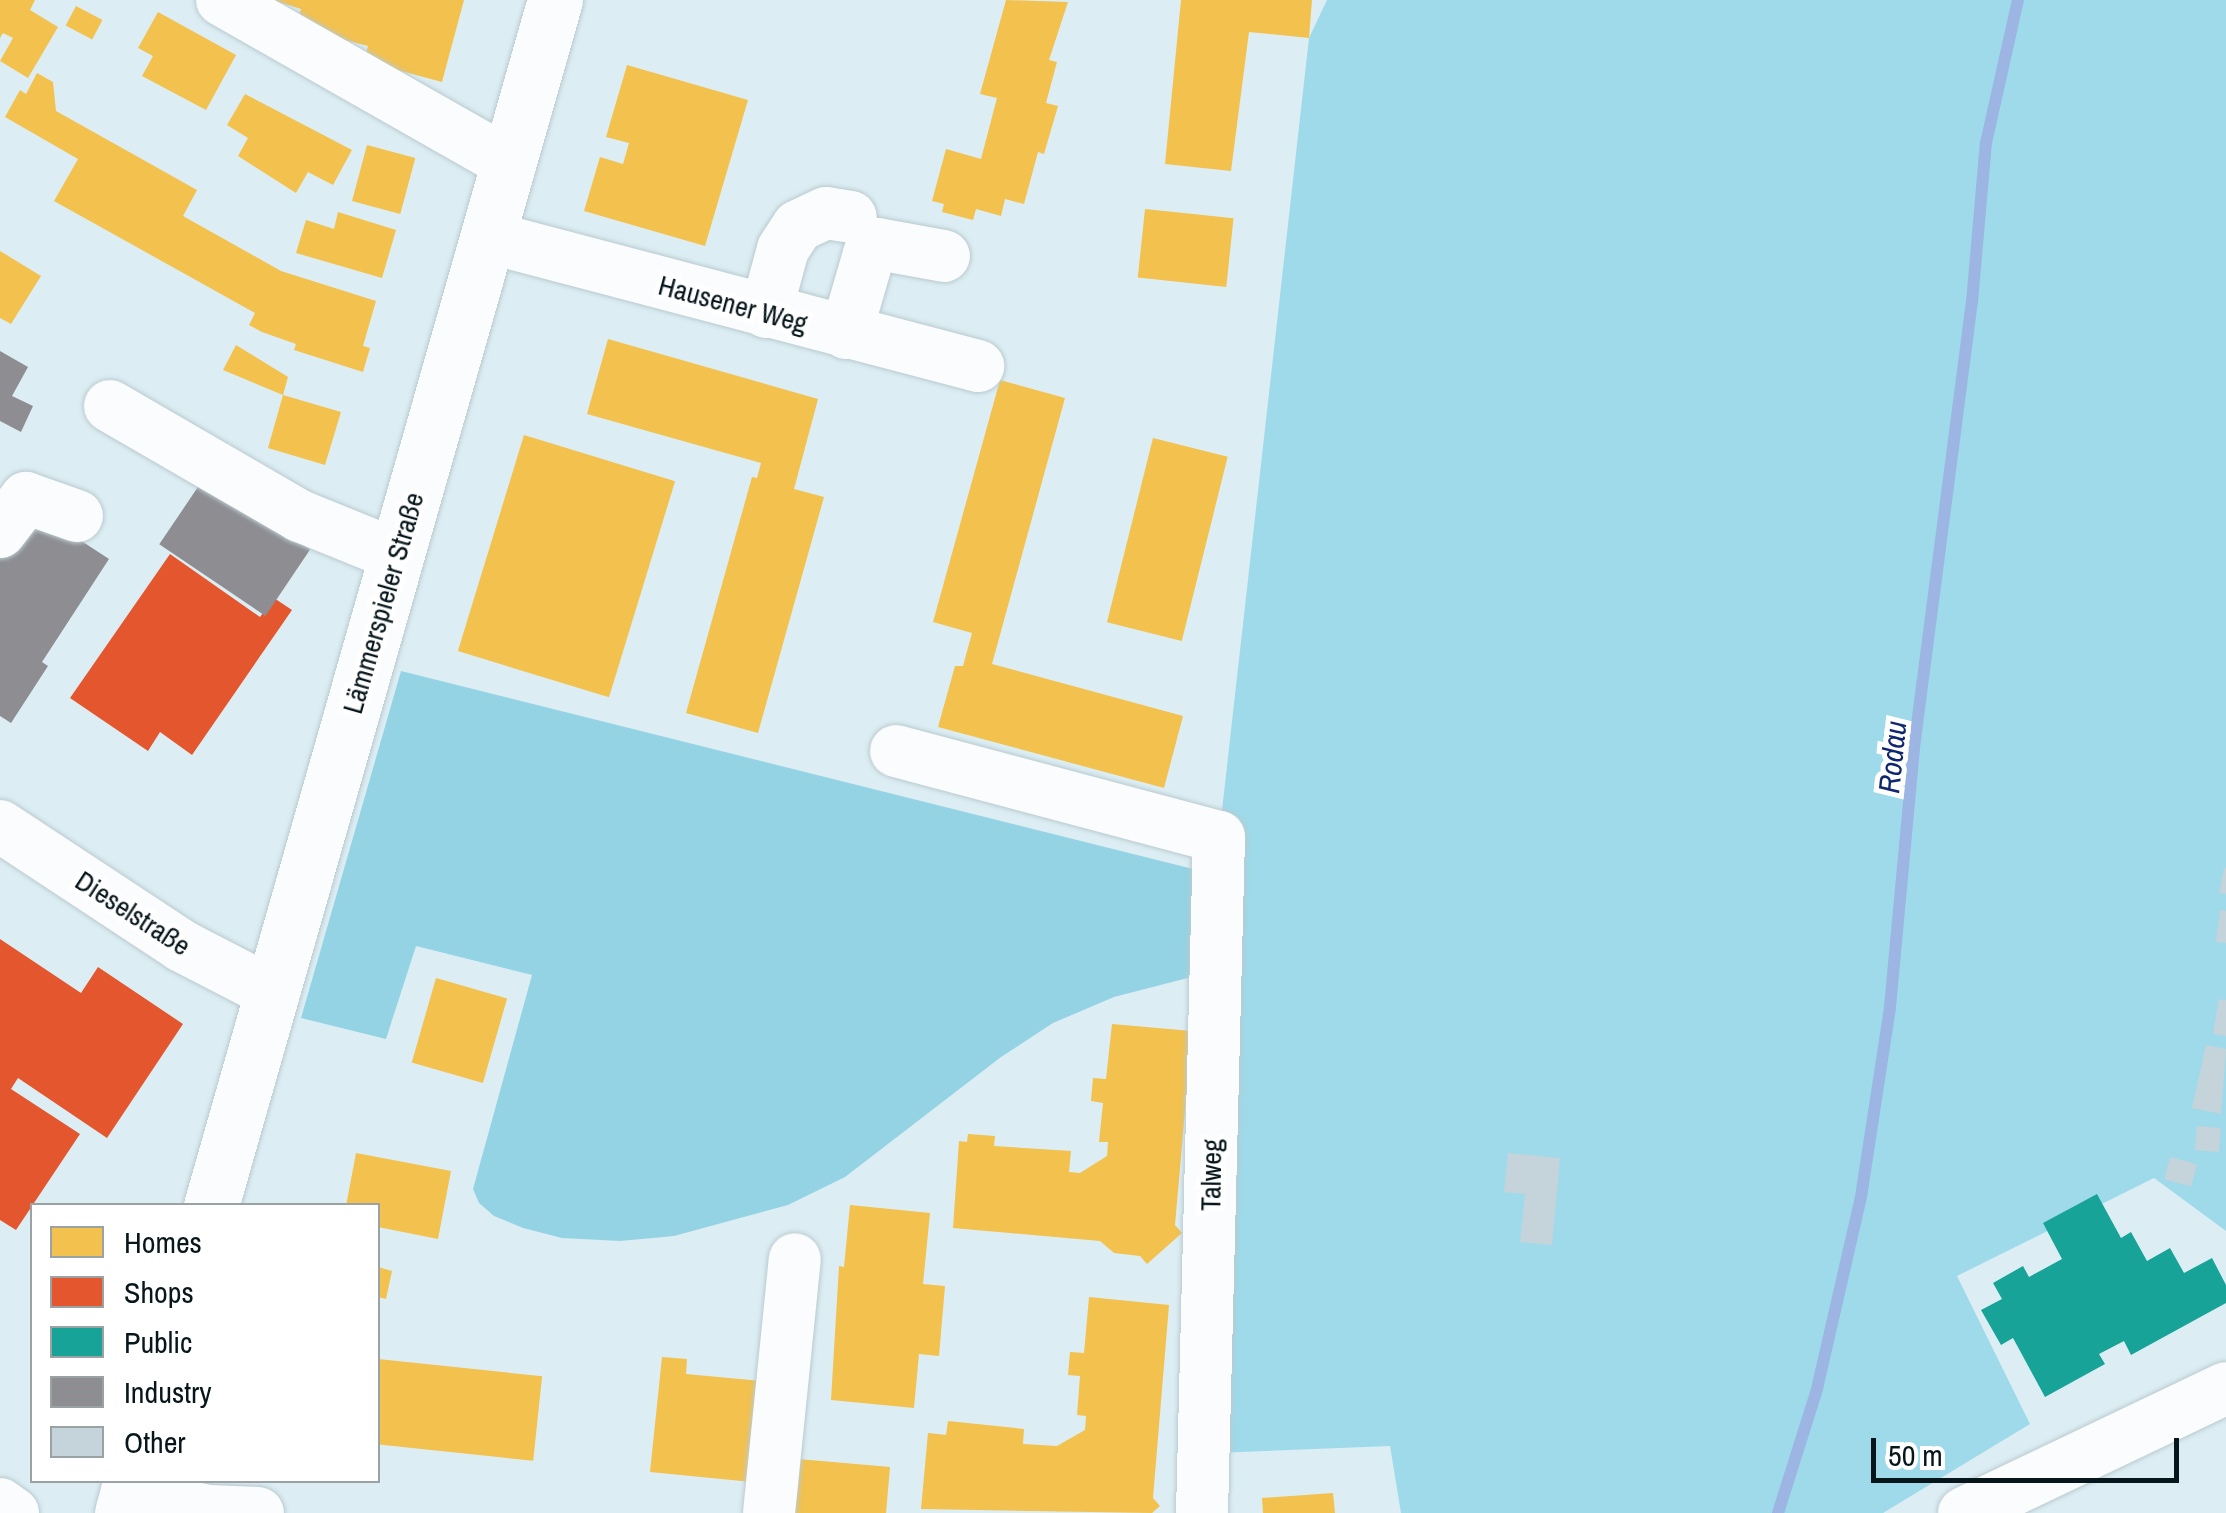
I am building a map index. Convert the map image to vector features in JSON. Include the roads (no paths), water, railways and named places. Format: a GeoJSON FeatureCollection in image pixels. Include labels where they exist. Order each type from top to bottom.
{"type":"FeatureCollection","features":[{"type":"Feature","properties":{"kind":"main road","name":"Lämmerspieler Straße"},"geometry":{"type":"LineString","coordinates":[[212,1203],[555,0]]}},
{"type":"Feature","properties":{"kind":"street"},"geometry":{"type":"LineString","coordinates":[[222,0],[509,163]]}},
{"type":"Feature","properties":{"kind":"street"},"geometry":{"type":"LineString","coordinates":[[766,312],[783,249],[798,226],[826,213],[851,217]]}},
{"type":"Feature","properties":{"kind":"street","name":"Hausener Weg"},"geometry":{"type":"LineString","coordinates":[[488,237],[978,366]]}},
{"type":"Feature","properties":{"kind":"street"},"geometry":{"type":"LineString","coordinates":[[846,333],[869,254],[878,244],[944,256]]}},
{"type":"Feature","properties":{"kind":"street"},"geometry":{"type":"LineString","coordinates":[[110,406],[300,516],[396,554]]}},
{"type":"Feature","properties":{"kind":"street"},"geometry":{"type":"LineString","coordinates":[[0,532],[26,498],[77,516]]}},
{"type":"Feature","properties":{"kind":"street","name":"Talweg"},"geometry":{"type":"LineString","coordinates":[[896,751],[1220,837],[1202,1513]]}},
{"type":"Feature","properties":{"kind":"street","name":"Dieselstraße"},"geometry":{"type":"LineString","coordinates":[[0,826],[182,946],[271,992]]}},
{"type":"Feature","properties":{"kind":"street"},"geometry":{"type":"LineString","coordinates":[[770,1513],[795,1259]]}},
{"type":"Feature","properties":{"kind":"street"},"geometry":{"type":"LineString","coordinates":[[1964,1513],[2226,1388]]}},
{"type":"Feature","properties":{"kind":"street"},"geometry":{"type":"LineString","coordinates":[[127,1495],[208,1511],[258,1513]]}},
{"type":"Feature","properties":{"kind":"street"},"geometry":{"type":"LineString","coordinates":[[0,1504],[13,1513]]}},
{"type":"Feature","properties":{"kind":"waterway","name":"Rodau"},"geometry":{"type":"LineString","coordinates":[[1778,1513],[1817,1389],[1861,1197],[1890,1007],[1915,740],[1972,302],[1986,143],[2018,0]]}}]}
